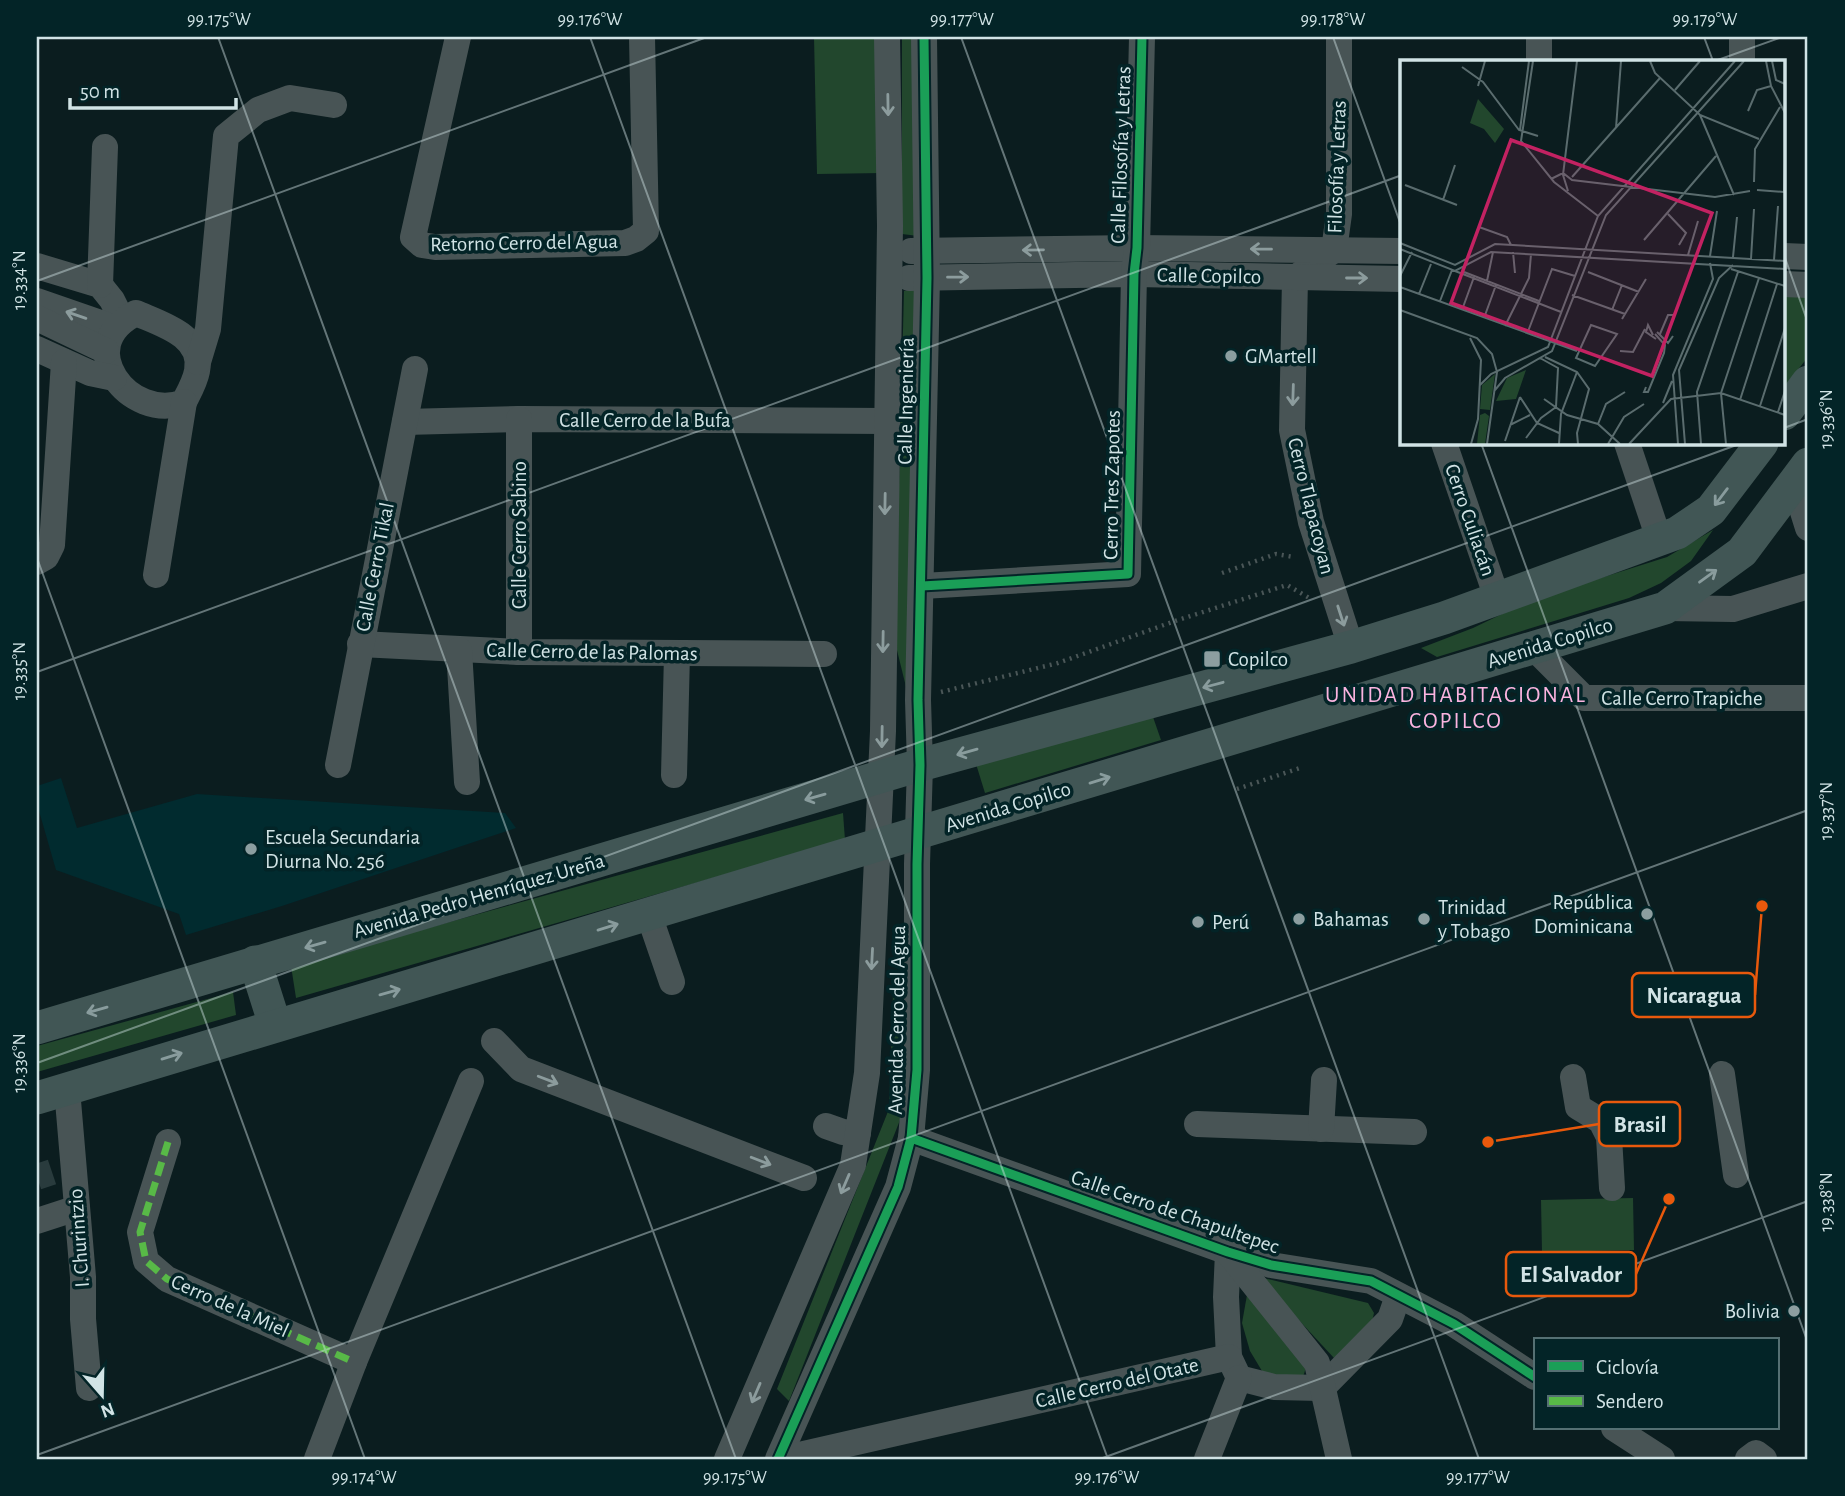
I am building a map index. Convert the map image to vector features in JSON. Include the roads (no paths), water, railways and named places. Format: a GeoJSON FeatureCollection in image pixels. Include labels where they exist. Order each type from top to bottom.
{"type":"FeatureCollection","features":[{"type":"Feature","properties":{"kind":"main road"},"geometry":{"type":"LineString","coordinates":[[1786,411],[1808,382]]}},
{"type":"Feature","properties":{"kind":"main road"},"geometry":{"type":"LineString","coordinates":[[1412,684],[1354,679],[1348,673],[1347,664],[1351,659],[1411,637],[1444,618],[1677,533],[1711,510],[1761,444]]}},
{"type":"Feature","properties":{"kind":"main road","name":"Avenida Copilco"},"geometry":{"type":"LineString","coordinates":[[917,835],[1665,608],[1742,552],[1801,474]]}},
{"type":"Feature","properties":{"kind":"main road"},"geometry":{"type":"LineString","coordinates":[[920,765],[1279,668],[1346,633],[1444,618]]}},
{"type":"Feature","properties":{"kind":"main road"},"geometry":{"type":"LineString","coordinates":[[1279,668],[1305,672],[1315,683],[1318,700],[1315,708],[1302,719]]}},
{"type":"Feature","properties":{"kind":"main road","name":"Avenida Pedro Henríquez Ureña"},"geometry":{"type":"LineString","coordinates":[[37,1028],[920,765]]}},
{"type":"Feature","properties":{"kind":"main road"},"geometry":{"type":"LineString","coordinates":[[52,1093],[917,835]]}},
{"type":"Feature","properties":{"kind":"main road"},"geometry":{"type":"LineString","coordinates":[[255,962],[275,1025]]}},
{"type":"Feature","properties":{"kind":"street","name":"Retorno Cerro del Agua"},"geometry":{"type":"LineString","coordinates":[[458,37],[413,237],[422,245],[435,247],[625,243],[646,231],[642,37]]}},
{"type":"Feature","properties":{"kind":"street","name":"Calle Ingeniería"},"geometry":{"type":"LineString","coordinates":[[881,778],[890,278],[887,37]]}},
{"type":"Feature","properties":{"kind":"street","name":"Calle Ingeniería"},"geometry":{"type":"LineString","coordinates":[[920,765],[929,696],[922,586],[927,278],[924,37]]}},
{"type":"Feature","properties":{"kind":"street","name":"Calle Filosofía y Letras"},"geometry":{"type":"LineString","coordinates":[[1135,261],[1142,37]]}},
{"type":"Feature","properties":{"kind":"street","name":"Filosofía y Letras"},"geometry":{"type":"LineString","coordinates":[[1295,278],[1334,250],[1339,214],[1339,37]]}},
{"type":"Feature","properties":{"kind":"street"},"geometry":{"type":"LineString","coordinates":[[1539,37],[1539,60]]}},
{"type":"Feature","properties":{"kind":"street"},"geometry":{"type":"LineString","coordinates":[[1742,37],[1742,60]]}},
{"type":"Feature","properties":{"kind":"street"},"geometry":{"type":"LineString","coordinates":[[156,575],[184,402],[197,374],[198,362],[194,346],[226,136],[258,110],[290,97],[334,105]]}},
{"type":"Feature","properties":{"kind":"street"},"geometry":{"type":"LineString","coordinates":[[105,147],[112,335],[140,400],[157,406],[171,407],[184,402]]}},
{"type":"Feature","properties":{"kind":"street","name":"Calle Copilco"},"geometry":{"type":"LineString","coordinates":[[890,278],[927,278],[1135,261],[1334,250],[1400,251]]}},
{"type":"Feature","properties":{"kind":"street","name":"Calle Copilco"},"geometry":{"type":"LineString","coordinates":[[890,251],[1135,261],[1295,278],[1400,279]]}},
{"type":"Feature","properties":{"kind":"street"},"geometry":{"type":"LineString","coordinates":[[1786,256],[1808,257]]}},
{"type":"Feature","properties":{"kind":"street","name":"Cerro Tres Zapotes"},"geometry":{"type":"LineString","coordinates":[[922,586],[1128,574],[1135,261]]}},
{"type":"Feature","properties":{"kind":"street"},"geometry":{"type":"LineString","coordinates":[[37,266],[112,335]]}},
{"type":"Feature","properties":{"kind":"street","name":"Cerro Tlapacoyan"},"geometry":{"type":"LineString","coordinates":[[1295,278],[1292,430],[1311,522],[1346,633]]}},
{"type":"Feature","properties":{"kind":"street"},"geometry":{"type":"LineString","coordinates":[[1786,284],[1808,285]]}},
{"type":"Feature","properties":{"kind":"street"},"geometry":{"type":"LineString","coordinates":[[37,301],[112,335]]}},
{"type":"Feature","properties":{"kind":"street"},"geometry":{"type":"LineString","coordinates":[[37,318],[112,335],[175,330],[196,333]]}},
{"type":"Feature","properties":{"kind":"street"},"geometry":{"type":"LineString","coordinates":[[64,362],[112,335]]}},
{"type":"Feature","properties":{"kind":"street"},"geometry":{"type":"LineString","coordinates":[[37,349],[64,362]]}},
{"type":"Feature","properties":{"kind":"street"},"geometry":{"type":"LineString","coordinates":[[37,562],[46,557],[52,545],[64,362]]}},
{"type":"Feature","properties":{"kind":"street","name":"Calle Cerro Tikal"},"geometry":{"type":"LineString","coordinates":[[338,765],[415,369]]}},
{"type":"Feature","properties":{"kind":"street"},"geometry":{"type":"LineString","coordinates":[[157,406],[178,433]]}},
{"type":"Feature","properties":{"kind":"street","name":"Calle Cerro de la Bufa"},"geometry":{"type":"LineString","coordinates":[[405,422],[519,419],[886,421]]}},
{"type":"Feature","properties":{"kind":"street","name":"Calle Cerro Sabino"},"geometry":{"type":"LineString","coordinates":[[519,419],[519,652]]}},
{"type":"Feature","properties":{"kind":"street","name":"Cerro Culiacán"},"geometry":{"type":"LineString","coordinates":[[1444,444],[1497,598]]}},
{"type":"Feature","properties":{"kind":"street"},"geometry":{"type":"LineString","coordinates":[[1627,444],[1659,539]]}},
{"type":"Feature","properties":{"kind":"street"},"geometry":{"type":"LineString","coordinates":[[1801,474],[1808,528]]}},
{"type":"Feature","properties":{"kind":"street"},"geometry":{"type":"LineString","coordinates":[[1665,608],[1732,610],[1808,586]]}},
{"type":"Feature","properties":{"kind":"street","name":"Calle Cerro de las Palomas"},"geometry":{"type":"LineString","coordinates":[[360,644],[519,652],[824,654]]}},
{"type":"Feature","properties":{"kind":"street","name":"Calle Cerro Trapiche"},"geometry":{"type":"LineString","coordinates":[[1535,649],[1584,698],[1808,698]]}},
{"type":"Feature","properties":{"kind":"street"},"geometry":{"type":"LineString","coordinates":[[459,650],[467,782]]}},
{"type":"Feature","properties":{"kind":"street"},"geometry":{"type":"LineString","coordinates":[[674,775],[677,654]]}},
{"type":"Feature","properties":{"kind":"street"},"geometry":{"type":"LineString","coordinates":[[882,696],[898,706],[905,706],[929,696]]}},
{"type":"Feature","properties":{"kind":"street","name":"Avenida Cerro del Agua"},"geometry":{"type":"LineString","coordinates":[[780,1459],[898,1187],[911,1138],[917,1070],[917,835],[920,765]]}},
{"type":"Feature","properties":{"kind":"street","name":"Avenida Cerro del Agua"},"geometry":{"type":"LineString","coordinates":[[727,1459],[853,1165],[867,1073],[881,778]]}},
{"type":"Feature","properties":{"kind":"street"},"geometry":{"type":"LineString","coordinates":[[649,915],[673,982]]}},
{"type":"Feature","properties":{"kind":"street"},"geometry":{"type":"LineString","coordinates":[[494,1041],[521,1069],[804,1178]]}},
{"type":"Feature","properties":{"kind":"street"},"geometry":{"type":"LineString","coordinates":[[1722,1074],[1735,1175]]}},
{"type":"Feature","properties":{"kind":"street"},"geometry":{"type":"LineString","coordinates":[[1573,1077],[1578,1107],[1601,1121],[1609,1137],[1612,1188]]}},
{"type":"Feature","properties":{"kind":"street"},"geometry":{"type":"LineString","coordinates":[[1321,1129],[1324,1080]]}},
{"type":"Feature","properties":{"kind":"street"},"geometry":{"type":"LineString","coordinates":[[317,1459],[354,1362],[471,1081]]}},
{"type":"Feature","properties":{"kind":"street","name":"I. Churintzio"},"geometry":{"type":"LineString","coordinates":[[52,1093],[63,1168],[77,1208],[89,1388]]}},
{"type":"Feature","properties":{"kind":"street"},"geometry":{"type":"LineString","coordinates":[[1197,1124],[1414,1132]]}},
{"type":"Feature","properties":{"kind":"street"},"geometry":{"type":"LineString","coordinates":[[826,1126],[842,1132],[858,1133]]}},
{"type":"Feature","properties":{"kind":"street","name":"Calle Cerro de Chapultepec"},"geometry":{"type":"LineString","coordinates":[[911,1138],[1228,1252],[1271,1265],[1371,1282],[1454,1324],[1534,1376]]}},
{"type":"Feature","properties":{"kind":"street","name":"Cerro de la Miel"},"geometry":{"type":"LineString","coordinates":[[168,1142],[140,1232],[146,1261],[167,1279],[354,1362]]}},
{"type":"Feature","properties":{"kind":"street"},"geometry":{"type":"LineString","coordinates":[[37,1222],[77,1208]]}},
{"type":"Feature","properties":{"kind":"street"},"geometry":{"type":"LineString","coordinates":[[1228,1252],[1317,1363],[1339,1459]]}},
{"type":"Feature","properties":{"kind":"street","name":"Calle Cerro de Chapultepec"},"geometry":{"type":"LineString","coordinates":[[1228,1252],[1226,1297],[1234,1368]]}},
{"type":"Feature","properties":{"kind":"street"},"geometry":{"type":"LineString","coordinates":[[1322,1388],[1390,1319],[1398,1296]]}},
{"type":"Feature","properties":{"kind":"street"},"geometry":{"type":"LineString","coordinates":[[1207,1459],[1234,1368]]}},
{"type":"Feature","properties":{"kind":"street","name":"Calle Cerro del Otate"},"geometry":{"type":"LineString","coordinates":[[780,1459],[1234,1368],[1275,1387],[1322,1388]]}},
{"type":"Feature","properties":{"kind":"street"},"geometry":{"type":"LineString","coordinates":[[1617,1430],[1662,1459]]}},
{"type":"Feature","properties":{"kind":"street"},"geometry":{"type":"LineString","coordinates":[[1748,1459],[1756,1453],[1764,1459]]}},
{"type":"Feature","properties":{"kind":"tunnel"},"geometry":{"type":"LineString","coordinates":[[37,1177],[52,1172]]}},
{"type":"Feature","properties":{"kind":"place","name":"GMartell"},"geometry":{"type":"Point","coordinates":[1231,356]}},
{"type":"Feature","properties":{"kind":"place","name":"Copilco"},"geometry":{"type":"Point","coordinates":[1212,659]}},
{"type":"Feature","properties":{"kind":"place","name":"Escuela Secundaria Diurna No. 256"},"geometry":{"type":"Point","coordinates":[251,849]}},
{"type":"Feature","properties":{"kind":"place","name":"Nicaragua"},"geometry":{"type":"Point","coordinates":[1762,906]}},
{"type":"Feature","properties":{"kind":"place","name":"República Dominicana"},"geometry":{"type":"Point","coordinates":[1647,914]}},
{"type":"Feature","properties":{"kind":"place","name":"Bahamas"},"geometry":{"type":"Point","coordinates":[1299,919]}},
{"type":"Feature","properties":{"kind":"place","name":"Trinidad y Tobago"},"geometry":{"type":"Point","coordinates":[1424,919]}},
{"type":"Feature","properties":{"kind":"place","name":"Perú"},"geometry":{"type":"Point","coordinates":[1198,922]}},
{"type":"Feature","properties":{"kind":"place","name":"Brasil"},"geometry":{"type":"Point","coordinates":[1488,1142]}},
{"type":"Feature","properties":{"kind":"place","name":"El Salvador"},"geometry":{"type":"Point","coordinates":[1669,1199]}},
{"type":"Feature","properties":{"kind":"place","name":"Bolivia"},"geometry":{"type":"Point","coordinates":[1794,1311]}},
{"type":"Feature","properties":{"kind":"district","name":"UNIDAD HABITACIONAL COPILCO"},"geometry":{"type":"Point","coordinates":[1456,708]}}]}
